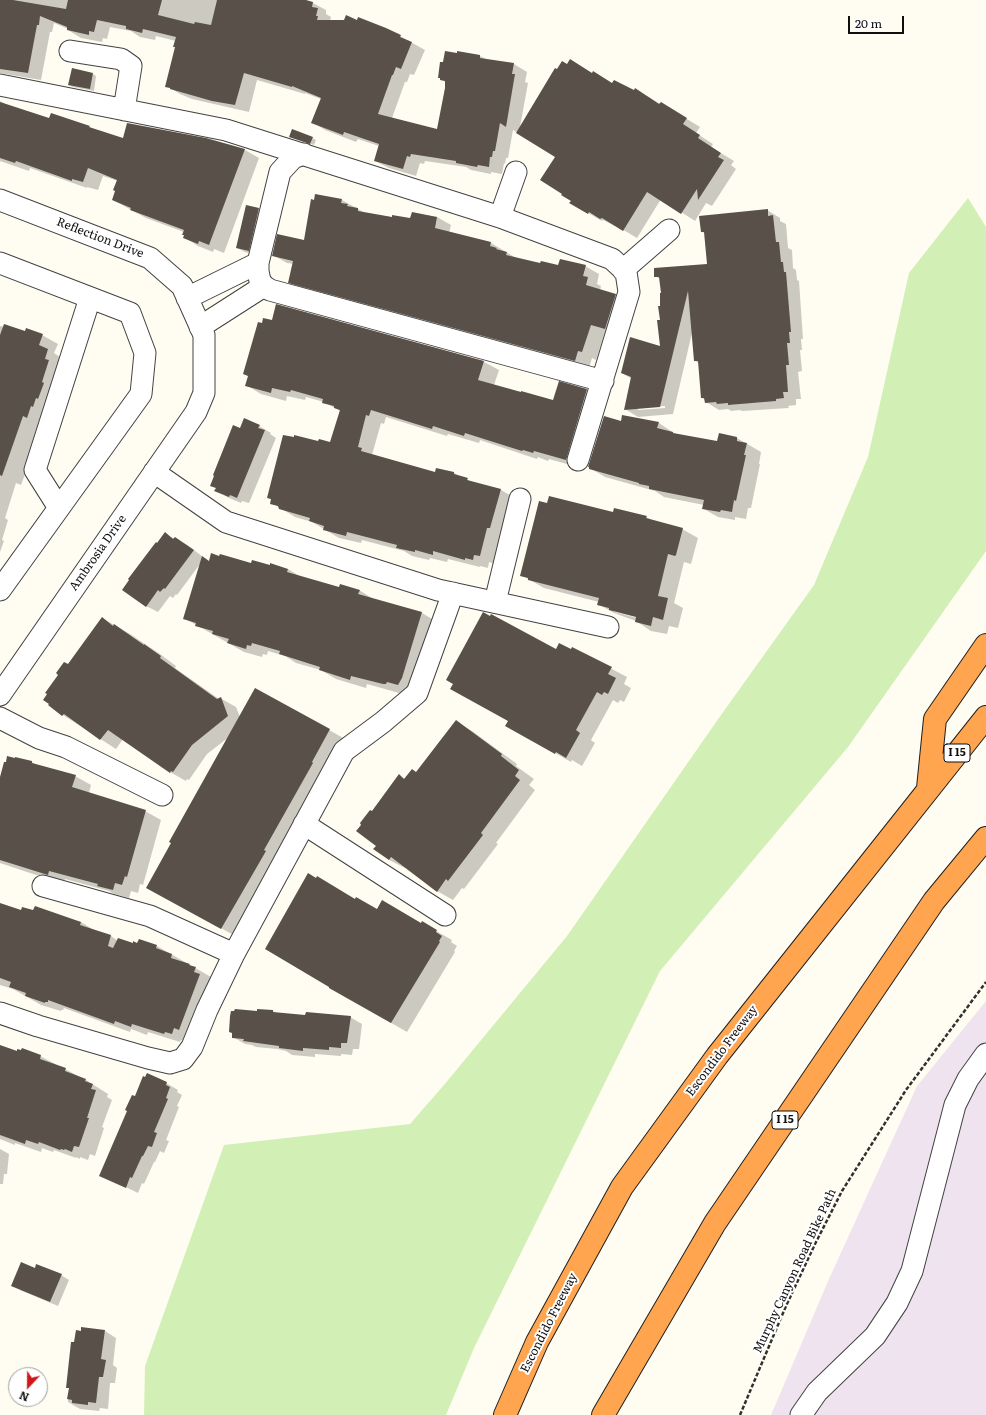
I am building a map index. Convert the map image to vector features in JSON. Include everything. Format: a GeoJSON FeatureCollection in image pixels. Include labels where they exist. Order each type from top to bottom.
{"type":"FeatureCollection","features":[{"type":"Feature","properties":{"kind":"highway"},"geometry":{"type":"LineString","coordinates":[[928,788],[935,719],[986,645]]}},
{"type":"Feature","properties":{"kind":"highway","name":"Escondido Freeway"},"geometry":{"type":"LineString","coordinates":[[504,1415],[537,1342],[622,1186],[716,1056],[986,717]]}},
{"type":"Feature","properties":{"kind":"highway","name":"I 15"},"geometry":{"type":"LineString","coordinates":[[603,1415],[716,1223],[934,901],[986,838]]}},
{"type":"Feature","properties":{"kind":"street"},"geometry":{"type":"LineString","coordinates":[[70,51],[121,59],[131,66],[124,110]]}},
{"type":"Feature","properties":{"kind":"street"},"geometry":{"type":"LineString","coordinates":[[0,85],[226,130],[500,217],[612,259],[626,272],[629,292],[578,460]]}},
{"type":"Feature","properties":{"kind":"street"},"geometry":{"type":"LineString","coordinates":[[304,154],[293,158],[280,172],[258,263],[260,280],[264,286],[270,290],[603,381]]}},
{"type":"Feature","properties":{"kind":"street"},"geometry":{"type":"LineString","coordinates":[[500,217],[516,172]]}},
{"type":"Feature","properties":{"kind":"street","name":"Reflection Drive"},"geometry":{"type":"LineString","coordinates":[[0,201],[150,258],[182,286],[204,335],[204,393],[196,412]]}},
{"type":"Feature","properties":{"kind":"street"},"geometry":{"type":"LineString","coordinates":[[623,270],[669,230]]}},
{"type":"Feature","properties":{"kind":"street"},"geometry":{"type":"LineString","coordinates":[[0,263],[130,313],[145,353],[141,394],[0,590]]}},
{"type":"Feature","properties":{"kind":"street"},"geometry":{"type":"LineString","coordinates":[[187,298],[258,263]]}},
{"type":"Feature","properties":{"kind":"street"},"geometry":{"type":"LineString","coordinates":[[200,327],[264,286]]}},
{"type":"Feature","properties":{"kind":"street"},"geometry":{"type":"LineString","coordinates":[[59,508],[35,470],[90,298]]}},
{"type":"Feature","properties":{"kind":"street","name":"Ambrosia Drive"},"geometry":{"type":"LineString","coordinates":[[0,695],[196,412]]}},
{"type":"Feature","properties":{"kind":"street"},"geometry":{"type":"LineString","coordinates":[[154,472],[226,522],[438,590],[608,627]]}},
{"type":"Feature","properties":{"kind":"street"},"geometry":{"type":"LineString","coordinates":[[495,602],[520,499]]}},
{"type":"Feature","properties":{"kind":"street"},"geometry":{"type":"LineString","coordinates":[[0,1013],[38,1026],[148,1058],[170,1062],[184,1059],[192,1047],[207,1010],[234,954],[344,751],[418,693],[453,593]]}},
{"type":"Feature","properties":{"kind":"street"},"geometry":{"type":"LineString","coordinates":[[0,718],[39,738],[66,747],[162,795]]}},
{"type":"Feature","properties":{"kind":"street"},"geometry":{"type":"LineString","coordinates":[[304,824],[445,915]]}},
{"type":"Feature","properties":{"kind":"street"},"geometry":{"type":"LineString","coordinates":[[43,886],[150,916],[234,954]]}},
{"type":"Feature","properties":{"kind":"street"},"geometry":{"type":"LineString","coordinates":[[801,1415],[817,1392],[875,1336],[897,1303],[912,1271],[955,1105],[968,1079],[986,1054]]}},
{"type":"Feature","properties":{"kind":"path","name":"Murphy Canyon Road Bike Path"},"geometry":{"type":"LineString","coordinates":[[740,1415],[786,1306],[842,1191],[906,1090],[986,982]]}},
{"type":"Feature","properties":{"kind":"shaded area"},"geometry":{"type":"Polygon","coordinates":[[[986,1001],[986,1415],[771,1415],[829,1279],[917,1086],[986,1001]]]}},
{"type":"Feature","properties":{"kind":"green space"},"geometry":{"type":"Polygon","coordinates":[[[968,198],[986,227],[986,551],[848,747],[660,971],[474,1348],[446,1415],[144,1415],[145,1366],[224,1145],[410,1124],[567,936],[721,715],[814,585],[868,457],[909,273],[968,198]]]}},
{"type":"Feature","properties":{"kind":"building"},"geometry":{"type":"Polygon","coordinates":[[[0,0],[13,0],[66,9],[68,0],[162,0],[158,15],[194,24],[195,22],[211,25],[217,0],[306,0],[313,2],[312,7],[318,8],[316,16],[318,16],[317,20],[344,20],[346,15],[357,20],[358,17],[386,28],[401,35],[400,37],[412,42],[401,69],[396,67],[392,75],[378,114],[437,129],[445,88],[445,81],[438,78],[440,62],[443,62],[445,51],[457,53],[457,51],[480,55],[480,58],[514,63],[512,74],[515,74],[506,127],[500,123],[495,151],[493,151],[492,157],[490,157],[489,167],[478,165],[477,167],[456,163],[456,161],[411,154],[410,157],[407,156],[403,169],[374,161],[379,144],[344,132],[343,135],[311,123],[321,98],[292,86],[244,73],[235,105],[212,101],[165,87],[176,37],[143,29],[142,33],[126,29],[126,26],[97,20],[94,32],[89,31],[89,35],[67,30],[67,27],[40,16],[28,73],[0,69],[0,0]]]}},
{"type":"Feature","properties":{"kind":"building"},"geometry":{"type":"Polygon","coordinates":[[[570,59],[592,73],[593,71],[612,83],[614,80],[634,90],[635,88],[659,104],[661,102],[687,118],[683,124],[700,135],[698,138],[721,153],[718,157],[724,160],[698,200],[697,189],[681,214],[647,192],[623,231],[602,218],[600,219],[589,212],[588,214],[569,203],[571,201],[540,180],[555,157],[516,133],[555,68],[557,69],[562,61],[567,64],[570,59]]]}},
{"type":"Feature","properties":{"kind":"building"},"geometry":{"type":"Polygon","coordinates":[[[72,68],[93,73],[90,89],[68,85],[72,68]]]}},
{"type":"Feature","properties":{"kind":"building"},"geometry":{"type":"Polygon","coordinates":[[[0,102],[49,118],[51,113],[123,138],[127,123],[206,138],[245,149],[209,245],[199,241],[198,244],[183,238],[184,235],[182,235],[184,230],[130,210],[131,208],[112,200],[115,191],[113,190],[117,180],[88,168],[83,182],[72,179],[72,181],[16,161],[15,163],[0,158],[0,102]]]}},
{"type":"Feature","properties":{"kind":"building"},"geometry":{"type":"Polygon","coordinates":[[[292,129],[313,137],[310,144],[289,137],[292,129]]]}},
{"type":"Feature","properties":{"kind":"building"},"geometry":{"type":"Polygon","coordinates":[[[315,194],[342,199],[341,203],[358,208],[358,211],[392,217],[392,215],[410,218],[412,212],[437,217],[435,228],[491,242],[490,246],[507,252],[506,255],[540,263],[541,261],[558,265],[560,259],[586,265],[583,276],[588,277],[586,285],[616,294],[605,329],[591,325],[582,352],[578,351],[575,361],[288,283],[293,261],[272,256],[277,234],[304,240],[311,199],[314,200],[315,194]]]}},
{"type":"Feature","properties":{"kind":"building"},"geometry":{"type":"Polygon","coordinates":[[[246,205],[259,208],[249,251],[236,248],[246,205]]]}},
{"type":"Feature","properties":{"kind":"building"},"geometry":{"type":"Polygon","coordinates":[[[768,209],[768,216],[773,215],[776,242],[779,242],[781,262],[783,262],[784,272],[786,272],[791,332],[789,332],[790,343],[787,343],[789,365],[786,365],[788,392],[783,392],[784,398],[776,399],[776,401],[728,405],[728,403],[705,403],[704,398],[701,398],[698,361],[694,361],[688,291],[660,407],[624,410],[631,377],[621,373],[630,337],[660,346],[657,320],[660,320],[658,306],[660,306],[661,293],[659,277],[654,277],[654,268],[707,264],[704,232],[701,232],[699,216],[768,209]]]}},
{"type":"Feature","properties":{"kind":"building"},"geometry":{"type":"Polygon","coordinates":[[[276,304],[484,361],[478,380],[521,392],[553,400],[559,381],[587,389],[566,460],[534,451],[533,453],[522,451],[465,433],[464,436],[433,426],[432,429],[371,410],[369,416],[366,415],[358,447],[362,448],[361,451],[435,472],[436,468],[454,472],[454,474],[468,478],[467,480],[501,489],[490,528],[487,528],[480,556],[474,555],[473,560],[465,558],[465,560],[433,551],[433,555],[415,550],[415,552],[396,548],[397,545],[347,532],[346,536],[323,530],[324,526],[309,521],[310,518],[279,509],[278,506],[270,504],[271,499],[267,498],[283,435],[294,437],[294,435],[318,441],[319,439],[330,442],[340,410],[334,408],[334,406],[322,403],[323,399],[291,390],[290,392],[272,388],[271,393],[245,386],[248,376],[243,374],[258,322],[262,323],[263,318],[272,320],[276,304]]]}},
{"type":"Feature","properties":{"kind":"building"},"geometry":{"type":"Polygon","coordinates":[[[4,324],[25,331],[26,328],[43,334],[39,345],[48,349],[45,359],[49,360],[42,382],[44,383],[38,399],[36,398],[33,407],[31,406],[27,418],[23,416],[2,476],[0,475],[0,335],[4,324]]]}},
{"type":"Feature","properties":{"kind":"building"},"geometry":{"type":"Polygon","coordinates":[[[622,415],[659,422],[657,428],[673,433],[717,441],[719,433],[737,437],[737,441],[747,443],[744,455],[746,455],[736,501],[734,500],[732,512],[702,509],[704,500],[649,489],[649,486],[589,469],[588,467],[604,416],[621,421],[622,415]]]}},
{"type":"Feature","properties":{"kind":"building"},"geometry":{"type":"Polygon","coordinates":[[[244,418],[260,425],[258,428],[265,430],[237,498],[230,495],[229,497],[214,491],[216,488],[210,486],[233,425],[240,428],[244,418]]]}},
{"type":"Feature","properties":{"kind":"building"},"geometry":{"type":"Polygon","coordinates":[[[549,496],[613,512],[614,508],[647,516],[646,518],[683,528],[676,555],[668,554],[658,596],[668,598],[663,620],[653,617],[651,626],[635,622],[636,617],[609,610],[609,608],[597,605],[599,598],[528,580],[528,578],[520,576],[539,501],[547,503],[549,496]]]}},
{"type":"Feature","properties":{"kind":"building"},"geometry":{"type":"Polygon","coordinates":[[[165,532],[173,539],[175,537],[194,550],[165,589],[164,588],[160,592],[158,590],[146,607],[122,590],[129,580],[128,579],[165,532]]]}},
{"type":"Feature","properties":{"kind":"building"},"geometry":{"type":"Polygon","coordinates":[[[211,553],[219,556],[220,554],[251,563],[252,560],[270,565],[270,563],[288,569],[287,572],[339,587],[340,584],[360,590],[358,594],[422,612],[402,678],[398,685],[387,682],[386,684],[383,684],[351,676],[350,680],[319,670],[320,667],[279,654],[280,651],[252,643],[251,646],[247,645],[246,649],[227,643],[229,639],[212,634],[213,631],[195,626],[196,623],[183,619],[202,556],[209,561],[211,553]]]}},
{"type":"Feature","properties":{"kind":"building"},"geometry":{"type":"Polygon","coordinates":[[[483,612],[490,616],[491,614],[556,649],[559,643],[571,649],[572,647],[612,667],[608,674],[616,678],[608,694],[604,692],[602,695],[597,692],[576,730],[580,733],[566,758],[556,752],[555,754],[505,726],[508,721],[450,689],[453,684],[446,680],[483,612]]]}},
{"type":"Feature","properties":{"kind":"building"},"geometry":{"type":"Polygon","coordinates":[[[102,617],[113,626],[114,624],[161,656],[160,658],[217,699],[221,697],[228,716],[192,745],[173,772],[171,771],[170,773],[108,730],[100,740],[64,714],[62,716],[43,700],[47,694],[45,693],[58,675],[56,673],[64,662],[68,664],[102,617]]]}},
{"type":"Feature","properties":{"kind":"building"},"geometry":{"type":"Polygon","coordinates":[[[255,688],[330,729],[312,762],[313,763],[264,850],[266,851],[221,929],[146,888],[171,843],[169,842],[255,688]]]}},
{"type":"Feature","properties":{"kind":"building"},"geometry":{"type":"Polygon","coordinates":[[[456,720],[502,754],[501,756],[519,770],[515,776],[520,780],[481,833],[483,835],[448,881],[446,879],[437,892],[391,857],[389,860],[373,849],[376,846],[356,831],[361,825],[360,823],[370,810],[372,811],[399,774],[404,779],[412,769],[416,772],[456,720]]]}},
{"type":"Feature","properties":{"kind":"building"},"geometry":{"type":"Polygon","coordinates":[[[7,756],[32,761],[32,763],[76,775],[72,787],[146,810],[127,877],[125,876],[122,885],[115,883],[113,890],[97,886],[98,884],[49,871],[48,875],[0,860],[0,777],[7,756]]]}},
{"type":"Feature","properties":{"kind":"building"},"geometry":{"type":"Polygon","coordinates":[[[308,873],[316,878],[317,876],[355,899],[356,897],[377,909],[382,900],[421,923],[422,921],[437,930],[436,932],[442,936],[439,941],[440,942],[391,1023],[329,988],[265,949],[308,873]]]}},
{"type":"Feature","properties":{"kind":"building"},"geometry":{"type":"Polygon","coordinates":[[[0,903],[21,910],[22,907],[33,910],[35,906],[81,922],[80,925],[111,935],[108,946],[113,948],[118,938],[133,943],[133,941],[137,943],[139,939],[157,945],[156,948],[172,954],[171,958],[196,967],[194,972],[200,974],[179,1030],[174,1028],[172,1034],[165,1032],[164,1034],[132,1024],[131,1027],[115,1021],[114,1024],[48,1000],[48,1002],[45,1003],[25,996],[26,993],[9,987],[11,982],[0,978],[0,903]]]}},
{"type":"Feature","properties":{"kind":"building"},"geometry":{"type":"Polygon","coordinates":[[[235,1009],[257,1011],[257,1009],[273,1010],[273,1012],[305,1015],[306,1012],[351,1016],[347,1043],[341,1043],[341,1048],[329,1047],[329,1050],[303,1048],[303,1051],[279,1048],[279,1046],[232,1038],[232,1033],[229,1032],[230,1016],[231,1011],[234,1011],[235,1009]]]}},
{"type":"Feature","properties":{"kind":"building"},"geometry":{"type":"Polygon","coordinates":[[[0,1045],[17,1051],[17,1049],[21,1050],[22,1048],[41,1055],[40,1059],[66,1068],[65,1071],[86,1079],[85,1081],[93,1084],[91,1089],[96,1090],[87,1118],[89,1118],[79,1147],[74,1146],[72,1152],[65,1149],[60,1150],[39,1142],[38,1144],[26,1140],[25,1144],[0,1135],[0,1045]]]}},
{"type":"Feature","properties":{"kind":"building"},"geometry":{"type":"Polygon","coordinates":[[[147,1073],[167,1082],[166,1085],[170,1087],[166,1098],[168,1099],[154,1132],[157,1133],[152,1147],[148,1146],[132,1178],[130,1177],[126,1188],[99,1176],[127,1111],[125,1110],[132,1095],[135,1096],[143,1076],[145,1077],[147,1073]]]}},
{"type":"Feature","properties":{"kind":"building"},"geometry":{"type":"Polygon","coordinates":[[[21,1262],[35,1268],[36,1264],[62,1274],[50,1302],[11,1286],[21,1262]]]}},
{"type":"Feature","properties":{"kind":"building"},"geometry":{"type":"Polygon","coordinates":[[[81,1327],[105,1330],[101,1359],[106,1360],[103,1377],[99,1377],[96,1403],[88,1402],[88,1405],[72,1403],[72,1400],[67,1399],[69,1388],[66,1388],[71,1342],[74,1342],[76,1330],[81,1331],[81,1327]]]}}]}
